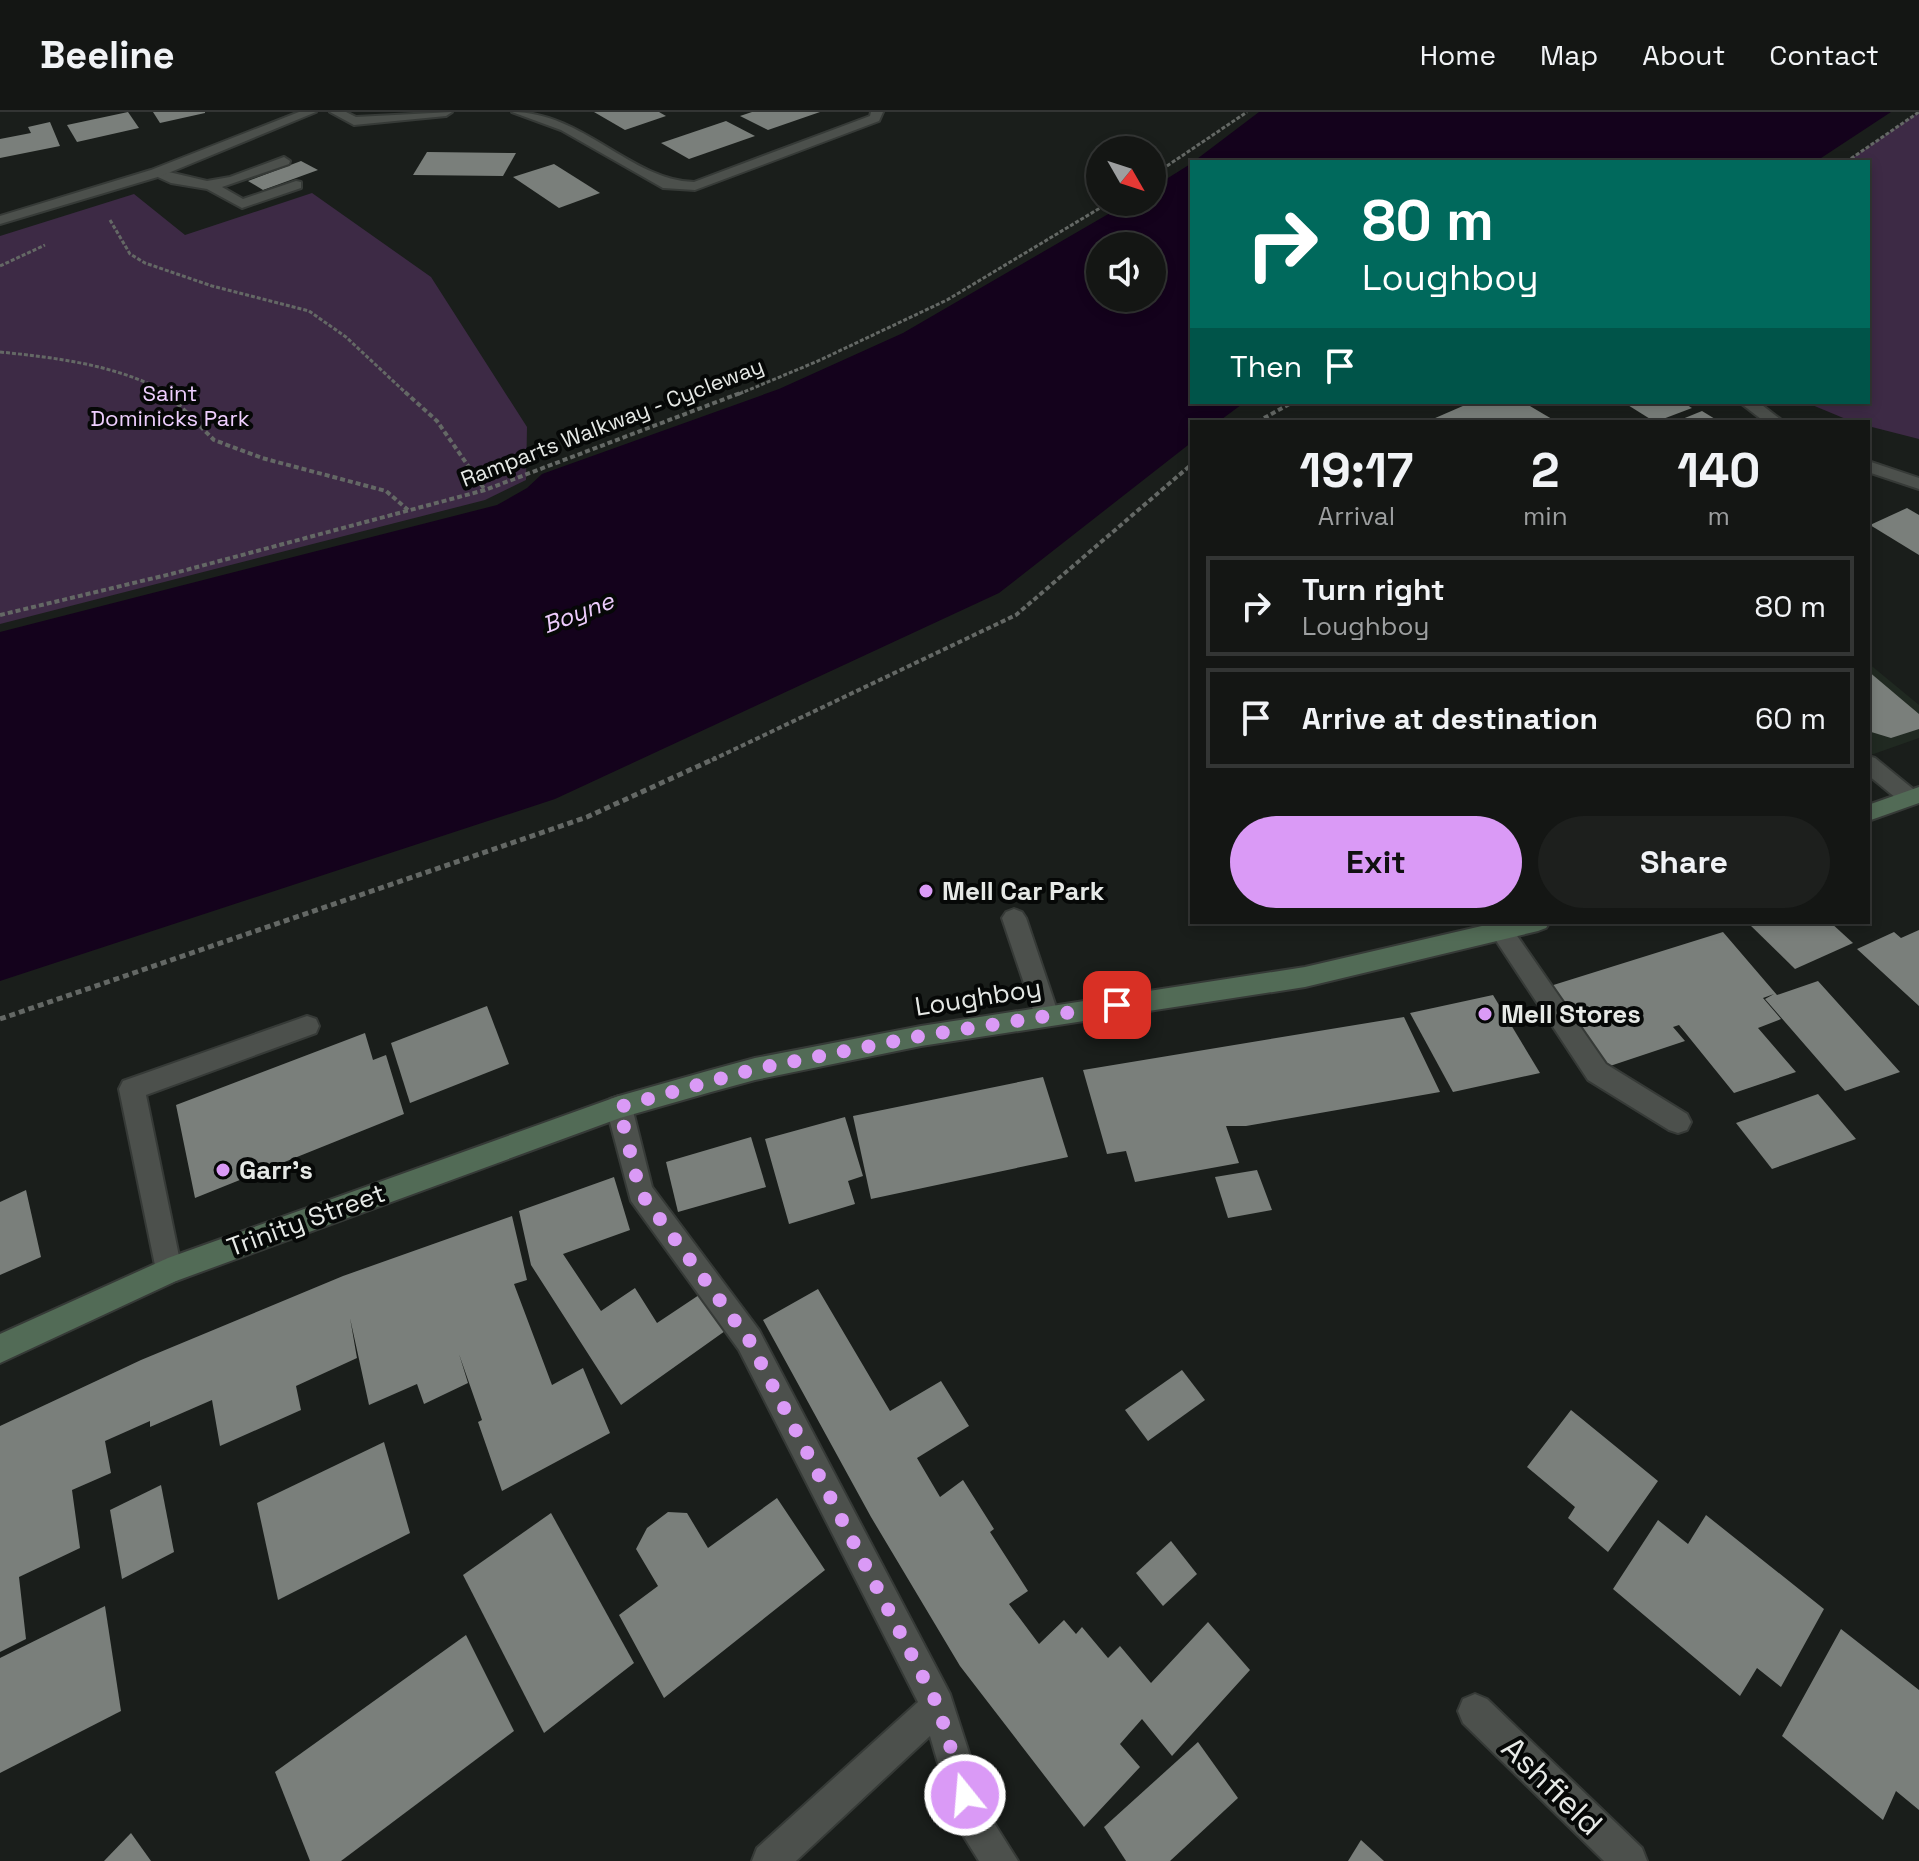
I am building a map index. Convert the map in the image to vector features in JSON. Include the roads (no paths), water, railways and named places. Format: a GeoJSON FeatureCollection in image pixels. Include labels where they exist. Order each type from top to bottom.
{"type":"FeatureCollection","features":[{"type":"Feature","properties":{"kind":"main road"},"geometry":{"type":"LineString","coordinates":[[1870,812],[1914,796]]}},
{"type":"Feature","properties":{"kind":"main road","name":"Loughboy"},"geometry":{"type":"LineString","coordinates":[[619,1107],[755,1069],[1047,1016],[1305,977],[1532,924]]}},
{"type":"Feature","properties":{"kind":"main road","name":"Trinity Street"},"geometry":{"type":"LineString","coordinates":[[0,1349],[168,1271],[619,1107]]}},
{"type":"Feature","properties":{"kind":"street"},"geometry":{"type":"LineString","coordinates":[[0,220],[156,173],[310,112]]}},
{"type":"Feature","properties":{"kind":"street"},"geometry":{"type":"LineString","coordinates":[[336,112],[354,121],[446,112]]}},
{"type":"Feature","properties":{"kind":"street"},"geometry":{"type":"LineString","coordinates":[[518,112],[565,127],[668,185],[695,186],[875,118],[877,112]]}},
{"type":"Feature","properties":{"kind":"street"},"geometry":{"type":"LineString","coordinates":[[212,187],[284,161]]}},
{"type":"Feature","properties":{"kind":"street"},"geometry":{"type":"LineString","coordinates":[[156,173],[181,183],[212,187],[242,204],[296,185]]}},
{"type":"Feature","properties":{"kind":"street"},"geometry":{"type":"LineString","coordinates":[[1750,404],[1773,420]]}},
{"type":"Feature","properties":{"kind":"street"},"geometry":{"type":"LineString","coordinates":[[1870,467],[1919,484]]}},
{"type":"Feature","properties":{"kind":"street"},"geometry":{"type":"LineString","coordinates":[[1870,764],[1914,796]]}},
{"type":"Feature","properties":{"kind":"street"},"geometry":{"type":"LineString","coordinates":[[1014,918],[1047,1016]]}},
{"type":"Feature","properties":{"kind":"street"},"geometry":{"type":"LineString","coordinates":[[1503,933],[1597,1072],[1678,1122]]}},
{"type":"Feature","properties":{"kind":"street"},"geometry":{"type":"LineString","coordinates":[[168,1271],[132,1089],[307,1026]]}},
{"type":"Feature","properties":{"kind":"street"},"geometry":{"type":"LineString","coordinates":[[619,1107],[640,1192],[749,1340],[938,1706],[974,1824],[1000,1861]]}},
{"type":"Feature","properties":{"kind":"street"},"geometry":{"type":"LineString","coordinates":[[770,1861],[938,1706]]}},
{"type":"Feature","properties":{"kind":"street","name":"Ashfield"},"geometry":{"type":"LineString","coordinates":[[1475,1711],[1629,1861]]}},
{"type":"Feature","properties":{"kind":"water"},"geometry":{"type":"Polygon","coordinates":[[[1259,112],[1891,112],[1818,160],[1196,160],[1259,112]]]}},
{"type":"Feature","properties":{"kind":"water","name":"Boyne"},"geometry":{"type":"Polygon","coordinates":[[[1190,164],[1190,404],[1242,404],[1221,420],[1190,420],[1190,444],[999,593],[555,799],[0,981],[0,632],[497,505],[527,488],[542,474],[779,389],[903,333],[1105,216],[1166,216],[1166,179],[1190,164]]]}},
{"type":"Feature","properties":{"kind":"place","name":"Mell Car Park"},"geometry":{"type":"Point","coordinates":[926,891]}},
{"type":"Feature","properties":{"kind":"place","name":"Mell Stores"},"geometry":{"type":"Point","coordinates":[1485,1014]}},
{"type":"Feature","properties":{"kind":"place","name":"Garr's"},"geometry":{"type":"Point","coordinates":[223,1170]}},
{"type":"Feature","properties":{"kind":"park label","name":"Saint Dominicks Park"},"geometry":{"type":"Point","coordinates":[170,406]}}]}
